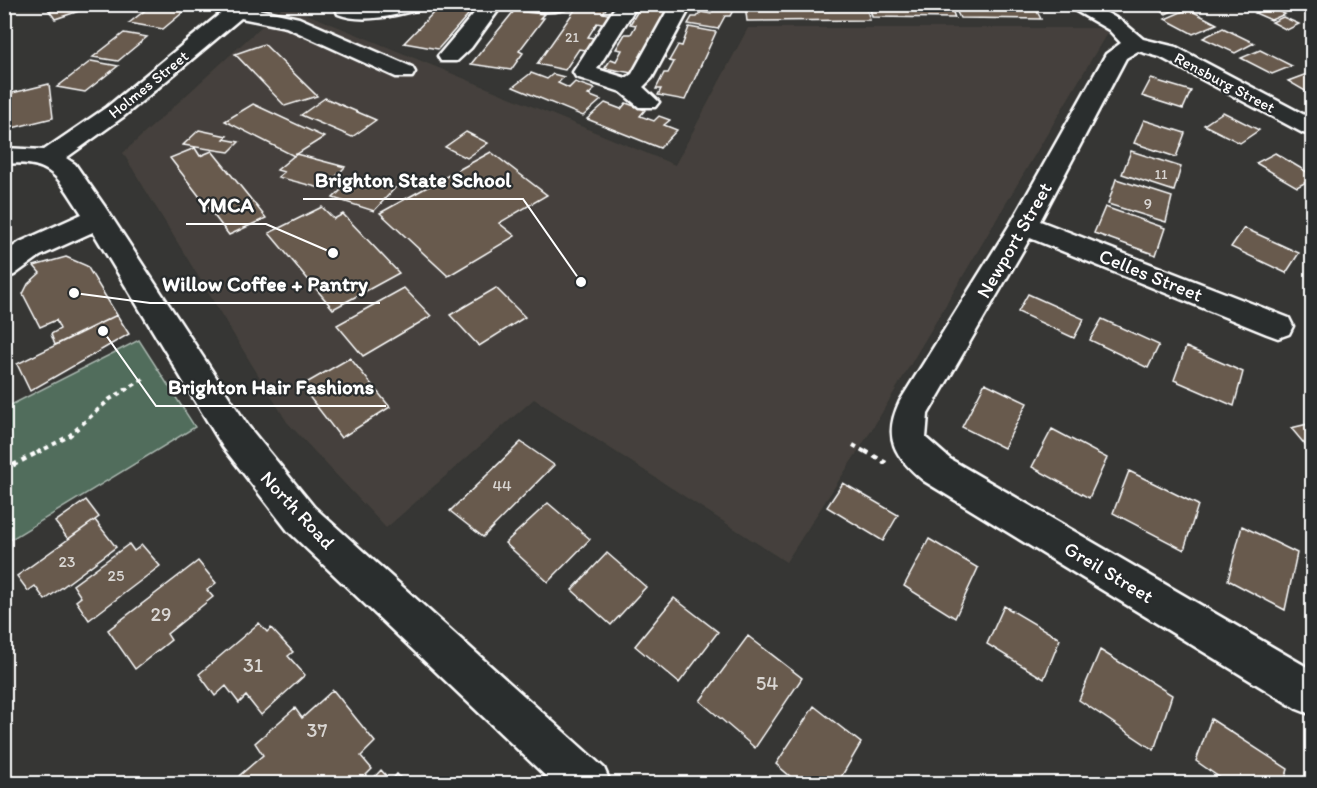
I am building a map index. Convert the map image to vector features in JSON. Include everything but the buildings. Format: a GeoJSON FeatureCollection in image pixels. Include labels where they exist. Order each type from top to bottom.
{"type":"FeatureCollection","features":[{"type":"Feature","properties":{"kind":"street"},"geometry":{"type":"LineString","coordinates":[[344,4],[345,10],[353,13],[373,7],[387,12],[416,4]]}},
{"type":"Feature","properties":{"kind":"street"},"geometry":{"type":"LineString","coordinates":[[449,56],[478,26],[494,4]]}},
{"type":"Feature","properties":{"kind":"street"},"geometry":{"type":"LineString","coordinates":[[530,4],[558,5]]}},
{"type":"Feature","properties":{"kind":"street"},"geometry":{"type":"LineString","coordinates":[[628,4],[584,72],[629,87],[648,102]]}},
{"type":"Feature","properties":{"kind":"street"},"geometry":{"type":"LineString","coordinates":[[629,87],[640,78],[682,4]]}},
{"type":"Feature","properties":{"kind":"street"},"geometry":{"type":"LineString","coordinates":[[1074,4],[1116,26],[1135,44]]}},
{"type":"Feature","properties":{"kind":"street"},"geometry":{"type":"LineString","coordinates":[[241,8],[292,22],[404,72]]}},
{"type":"Feature","properties":{"kind":"street","name":"Holmes Street"},"geometry":{"type":"LineString","coordinates":[[48,158],[115,112],[241,8]]}},
{"type":"Feature","properties":{"kind":"street","name":"Rensburg Street"},"geometry":{"type":"LineString","coordinates":[[1135,44],[1168,52],[1312,128]]}},
{"type":"Feature","properties":{"kind":"street","name":"Newport Street"},"geometry":{"type":"LineString","coordinates":[[910,444],[906,429],[912,411],[1024,225],[1117,54],[1135,44]]}},
{"type":"Feature","properties":{"kind":"street"},"geometry":{"type":"LineString","coordinates":[[4,156],[25,153],[48,158]]}},
{"type":"Feature","properties":{"kind":"street","name":"North Road"},"geometry":{"type":"LineString","coordinates":[[48,158],[66,170],[156,315],[273,488],[301,519],[588,783]]}},
{"type":"Feature","properties":{"kind":"street"},"geometry":{"type":"LineString","coordinates":[[4,268],[30,249],[96,219]]}},
{"type":"Feature","properties":{"kind":"street","name":"Celles Street"},"geometry":{"type":"LineString","coordinates":[[1024,225],[1278,326]]}},
{"type":"Feature","properties":{"kind":"street","name":"Greil Street"},"geometry":{"type":"LineString","coordinates":[[910,444],[937,470],[1312,694]]}},
{"type":"Feature","properties":{"kind":"path"},"geometry":{"type":"LineString","coordinates":[[4,470],[69,436],[110,399],[147,377]]}},
{"type":"Feature","properties":{"kind":"shaded area"},"geometry":{"type":"Polygon","coordinates":[[[285,5],[675,165],[748,28],[1110,28],[871,431],[786,562],[534,399],[386,528],[287,422],[123,153],[285,5]]]}},
{"type":"Feature","properties":{"kind":"green space"},"geometry":{"type":"Polygon","coordinates":[[[139,340],[195,427],[5,543],[5,408],[139,340]]]}},
{"type":"Feature","properties":{"kind":"place","name":"YMCA"},"geometry":{"type":"Point","coordinates":[333,253]}},
{"type":"Feature","properties":{"kind":"place","name":"Brighton State School"},"geometry":{"type":"Point","coordinates":[581,282]}},
{"type":"Feature","properties":{"kind":"place","name":"Willow Coffee + Pantry"},"geometry":{"type":"Point","coordinates":[74,293]}},
{"type":"Feature","properties":{"kind":"place","name":"Brighton Hair Fashions"},"geometry":{"type":"Point","coordinates":[103,331]}}]}
